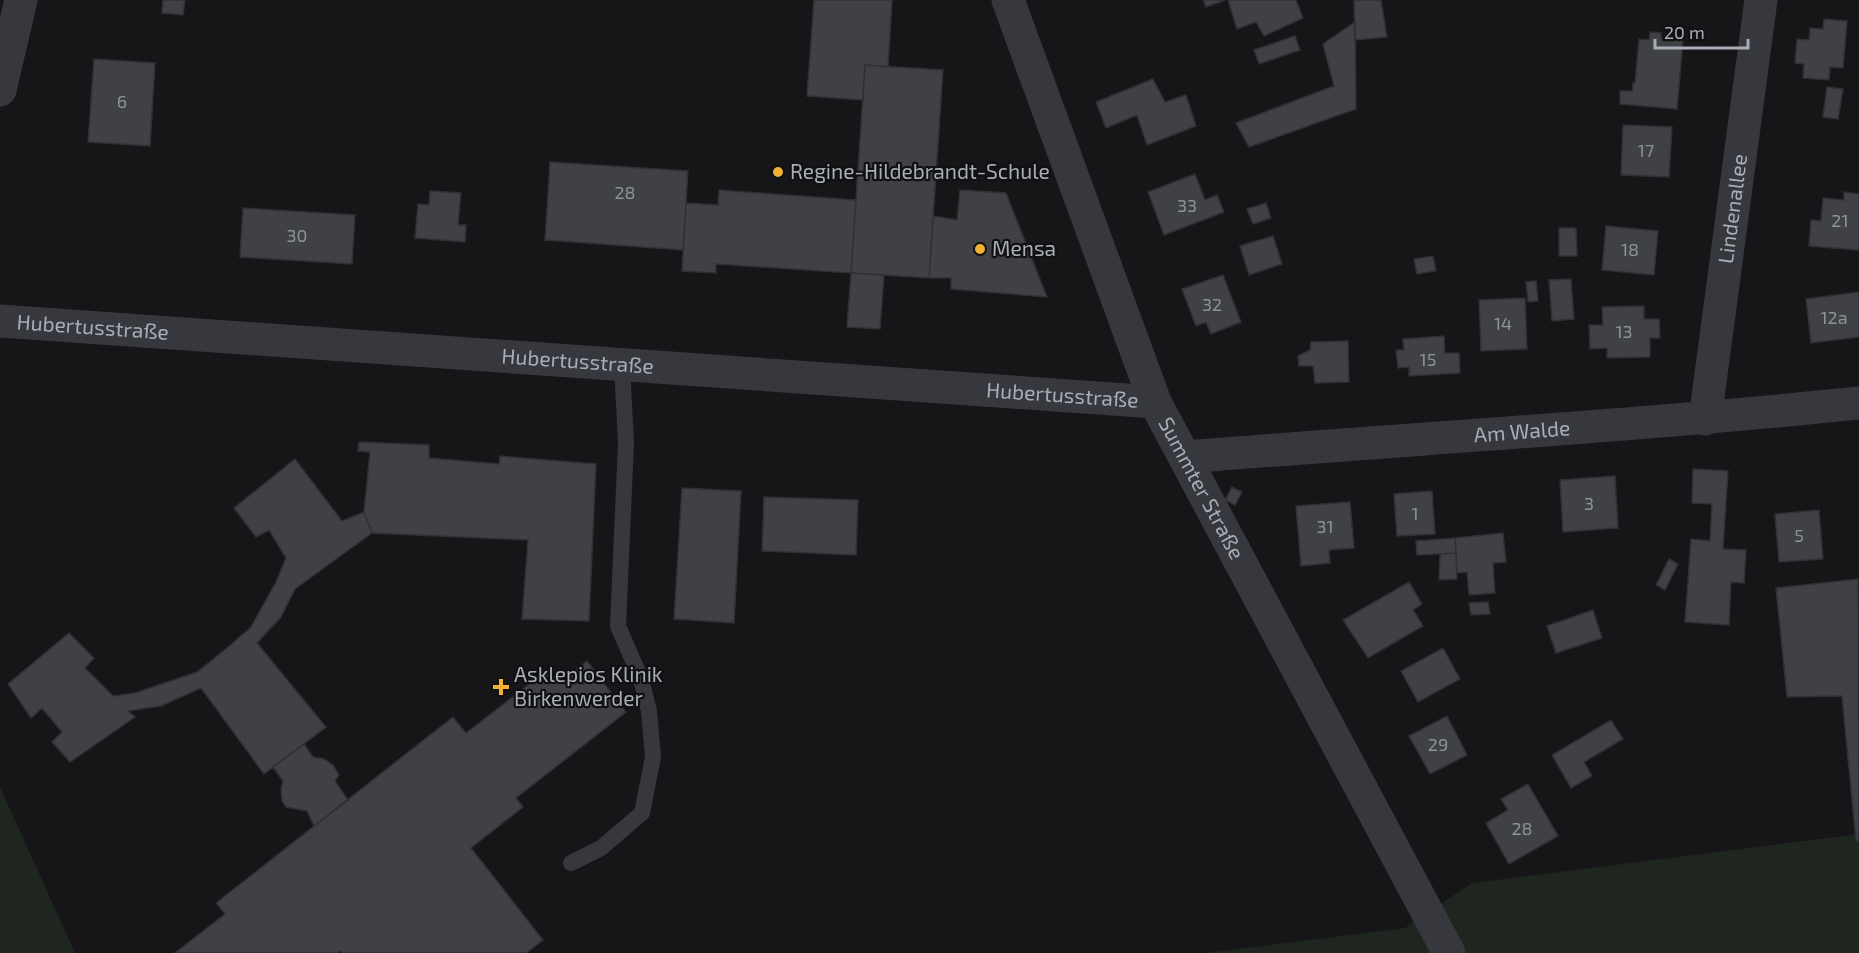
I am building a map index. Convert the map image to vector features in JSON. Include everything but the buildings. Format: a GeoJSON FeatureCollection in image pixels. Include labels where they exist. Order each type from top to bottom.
{"type":"FeatureCollection","features":[{"type":"Feature","properties":{"kind":"street"},"geometry":{"type":"LineString","coordinates":[[0,90],[21,0]]}},
{"type":"Feature","properties":{"kind":"street","name":"Summter Straße"},"geometry":{"type":"LineString","coordinates":[[1008,0],[1155,402],[1449,953]]}},
{"type":"Feature","properties":{"kind":"street","name":"Lindenallee"},"geometry":{"type":"LineString","coordinates":[[1705,418],[1761,0]]}},
{"type":"Feature","properties":{"kind":"street","name":"Hubertusstraße"},"geometry":{"type":"LineString","coordinates":[[0,321],[1155,402]]}},
{"type":"Feature","properties":{"kind":"street","name":"Am Walde"},"geometry":{"type":"LineString","coordinates":[[1185,457],[1705,418],[1859,403]]}},
{"type":"Feature","properties":{"kind":"lane"},"geometry":{"type":"LineString","coordinates":[[571,863],[601,848],[642,813],[653,757],[649,711],[641,679],[618,626],[626,443],[622,366]]}},
{"type":"Feature","properties":{"kind":"shaded area"},"geometry":{"type":"Polygon","coordinates":[[[0,787],[75,953],[0,953],[0,787]]]}},
{"type":"Feature","properties":{"kind":"shaded area"},"geometry":{"type":"Polygon","coordinates":[[[1859,834],[1859,953],[1206,953],[1405,928],[1472,883],[1859,834]]]}},
{"type":"Feature","properties":{"kind":"place","name":"Regine-Hildebrandt-Schule"},"geometry":{"type":"Point","coordinates":[778,172]}},
{"type":"Feature","properties":{"kind":"place","name":"Mensa"},"geometry":{"type":"Point","coordinates":[980,249]}},
{"type":"Feature","properties":{"kind":"place","name":"Asklepios Klinik Birkenwerder"},"geometry":{"type":"Point","coordinates":[501,687]}}]}
